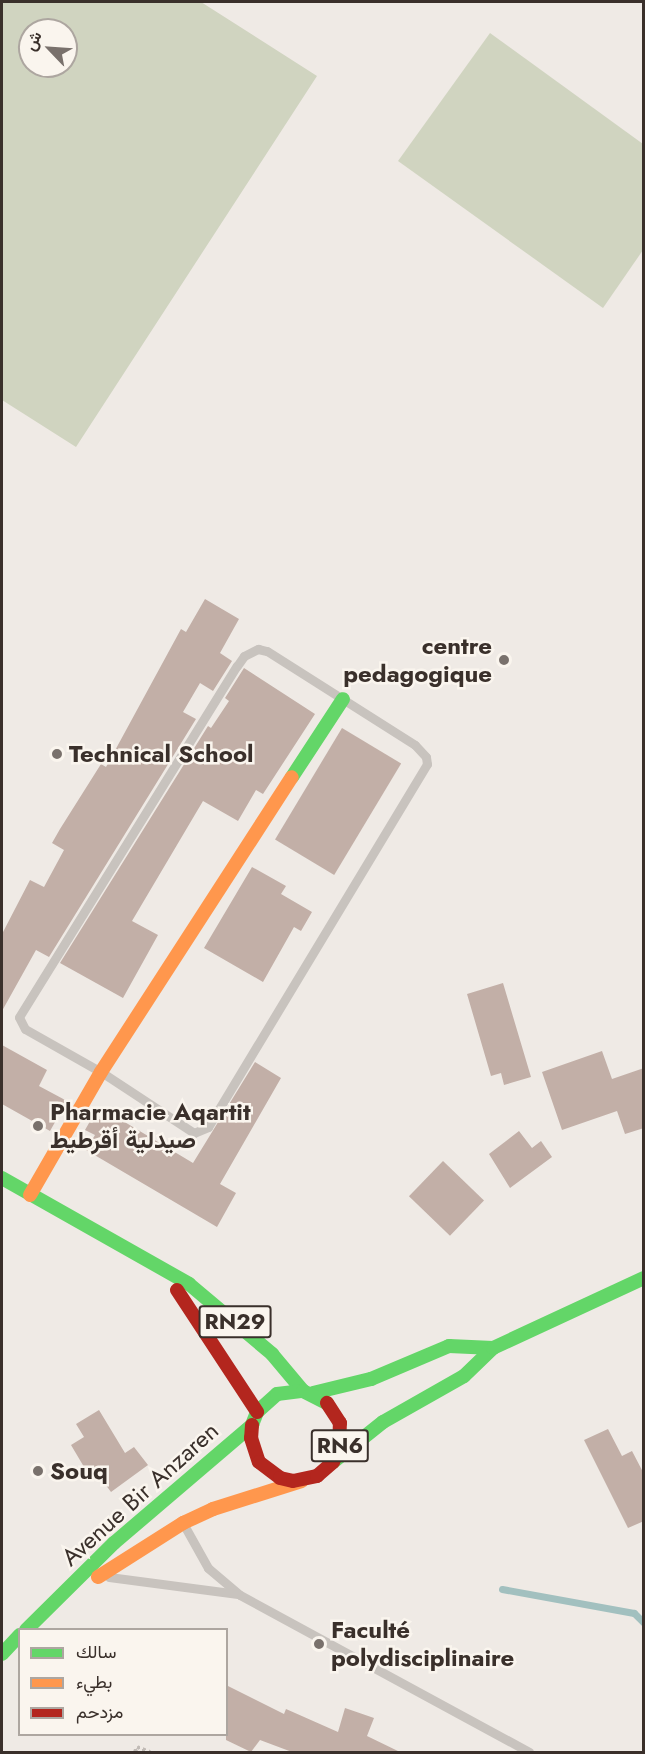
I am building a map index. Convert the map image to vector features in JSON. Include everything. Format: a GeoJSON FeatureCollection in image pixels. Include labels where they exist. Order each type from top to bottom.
{"type":"FeatureCollection","features":[{"type":"Feature","properties":{"kind":"main road"},"geometry":{"type":"LineString","coordinates":[[30,1195],[101,1072],[343,699]]}},
{"type":"Feature","properties":{"kind":"main road","name":"RN29"},"geometry":{"type":"LineString","coordinates":[[2,1178],[189,1284],[272,1354],[308,1392]]}},
{"type":"Feature","properties":{"kind":"main road","name":"RN29"},"geometry":{"type":"LineString","coordinates":[[156,1266],[195,1312],[255,1418]]}},
{"type":"Feature","properties":{"kind":"main road","name":"RN6"},"geometry":{"type":"LineString","coordinates":[[494,1348],[449,1346],[371,1379],[308,1392],[277,1395],[255,1418],[251,1438],[260,1462],[280,1478],[306,1480],[333,1462],[383,1422],[464,1376],[494,1348],[644,1278]]}},
{"type":"Feature","properties":{"kind":"main road","name":"RN6"},"geometry":{"type":"LineString","coordinates":[[308,1392],[334,1410],[340,1423],[339,1449],[333,1462]]}},
{"type":"Feature","properties":{"kind":"main road","name":"Avenue Bir Anzaren"},"geometry":{"type":"LineString","coordinates":[[27,1628],[114,1543],[255,1418]]}},
{"type":"Feature","properties":{"kind":"main road","name":"Avenue Bir Anzaren"},"geometry":{"type":"LineString","coordinates":[[59,1597],[100,1576],[183,1522],[213,1509],[306,1480]]}},
{"type":"Feature","properties":{"kind":"main road"},"geometry":{"type":"LineString","coordinates":[[2,1654],[18,1637]]}},
{"type":"Feature","properties":{"kind":"lane"},"geometry":{"type":"LineString","coordinates":[[251,651],[267,651],[343,699],[415,745],[426,757],[427,764],[208,1127],[199,1132],[189,1130],[101,1072],[25,1029],[19,1017],[237,666],[251,651]]}},
{"type":"Feature","properties":{"kind":"lane"},"geometry":{"type":"LineString","coordinates":[[183,1522],[208,1568],[240,1595],[530,1752]]}},
{"type":"Feature","properties":{"kind":"lane"},"geometry":{"type":"LineString","coordinates":[[100,1576],[240,1595]]}},
{"type":"Feature","properties":{"kind":"path"},"geometry":{"type":"LineString","coordinates":[[135,1752],[137,1747],[150,1752]]}},
{"type":"Feature","properties":{"kind":"green space"},"geometry":{"type":"Polygon","coordinates":[[[2,2],[201,2],[317,76],[76,447],[2,400],[2,2]]]}},
{"type":"Feature","properties":{"kind":"green space"},"geometry":{"type":"Polygon","coordinates":[[[490,33],[643,144],[643,250],[603,308],[398,161],[490,33]]]}},
{"type":"Feature","properties":{"kind":"building"},"geometry":{"type":"Polygon","coordinates":[[[205,599],[239,619],[220,653],[232,661],[213,691],[200,683],[183,712],[196,719],[49,957],[36,950],[2,1011],[2,934],[30,880],[44,887],[64,850],[52,843],[101,764],[106,767],[181,629],[186,632],[205,599]]]}},
{"type":"Feature","properties":{"kind":"building"},"geometry":{"type":"Polygon","coordinates":[[[244,668],[315,714],[263,794],[256,790],[238,821],[203,801],[132,921],[158,935],[123,998],[60,963],[208,726],[211,728],[229,701],[225,698],[244,668]]]}},
{"type":"Feature","properties":{"kind":"building"},"geometry":{"type":"Polygon","coordinates":[[[342,728],[401,764],[334,875],[275,839],[342,728]]]}},
{"type":"Feature","properties":{"kind":"building"},"geometry":{"type":"Polygon","coordinates":[[[252,867],[286,886],[281,894],[312,912],[301,931],[294,927],[263,982],[204,948],[252,867]]]}},
{"type":"Feature","properties":{"kind":"building"},"geometry":{"type":"Polygon","coordinates":[[[503,983],[531,1077],[504,1085],[501,1073],[491,1076],[467,994],[503,983]]]}},
{"type":"Feature","properties":{"kind":"building"},"geometry":{"type":"Polygon","coordinates":[[[2,1045],[47,1070],[39,1086],[67,1101],[50,1131],[2,1104],[2,1045]]]}},
{"type":"Feature","properties":{"kind":"building"},"geometry":{"type":"Polygon","coordinates":[[[602,1051],[612,1079],[644,1068],[644,1128],[625,1134],[617,1111],[562,1130],[542,1072],[602,1051]]]}},
{"type":"Feature","properties":{"kind":"building"},"geometry":{"type":"Polygon","coordinates":[[[255,1062],[281,1078],[220,1184],[236,1193],[217,1227],[86,1150],[95,1135],[85,1130],[93,1116],[103,1121],[108,1112],[193,1163],[255,1062]]]}},
{"type":"Feature","properties":{"kind":"building"},"geometry":{"type":"Polygon","coordinates":[[[519,1131],[532,1148],[541,1141],[552,1157],[510,1188],[489,1154],[519,1131]]]}},
{"type":"Feature","properties":{"kind":"building"},"geometry":{"type":"Polygon","coordinates":[[[443,1161],[484,1201],[450,1236],[409,1196],[443,1161]]]}},
{"type":"Feature","properties":{"kind":"building"},"geometry":{"type":"Polygon","coordinates":[[[99,1410],[125,1453],[134,1447],[148,1465],[111,1492],[93,1468],[87,1472],[71,1445],[84,1437],[76,1424],[99,1410]]]}},
{"type":"Feature","properties":{"kind":"building"},"geometry":{"type":"Polygon","coordinates":[[[608,1429],[622,1456],[632,1451],[644,1474],[644,1521],[628,1528],[584,1440],[608,1429]]]}},
{"type":"Feature","properties":{"kind":"building"},"geometry":{"type":"Polygon","coordinates":[[[228,1686],[284,1714],[286,1709],[338,1732],[345,1708],[374,1718],[367,1736],[400,1752],[292,1752],[260,1740],[251,1752],[226,1740],[228,1736],[228,1686]]]}},
{"type":"Feature","properties":{"kind":"waterway"},"geometry":{"type":"LineString","coordinates":[[502,1589],[634,1613],[644,1623]]}},
{"type":"Feature","properties":{"kind":"traffic: fast"},"geometry":{"type":"LineString","coordinates":[[292,777],[343,699]]}},
{"type":"Feature","properties":{"kind":"traffic: fast"},"geometry":{"type":"LineString","coordinates":[[2,1178],[189,1284],[272,1354],[303,1391]]}},
{"type":"Feature","properties":{"kind":"traffic: fast"},"geometry":{"type":"LineString","coordinates":[[333,1462],[383,1422],[464,1376],[493,1348],[644,1278]]}},
{"type":"Feature","properties":{"kind":"traffic: fast"},"geometry":{"type":"LineString","coordinates":[[313,1393],[371,1379],[449,1346],[493,1348]]}},
{"type":"Feature","properties":{"kind":"traffic: fast"},"geometry":{"type":"LineString","coordinates":[[28,1628],[114,1543],[252,1425],[257,1412],[277,1394],[303,1391],[327,1403]]}},
{"type":"Feature","properties":{"kind":"traffic: fast"},"geometry":{"type":"LineString","coordinates":[[2,1654],[18,1637]]}},
{"type":"Feature","properties":{"kind":"traffic: slow"},"geometry":{"type":"LineString","coordinates":[[30,1195],[101,1072],[292,777]]}},
{"type":"Feature","properties":{"kind":"traffic: slow"},"geometry":{"type":"LineString","coordinates":[[98,1577],[183,1523],[213,1509],[302,1481]]}},
{"type":"Feature","properties":{"kind":"traffic: jam"},"geometry":{"type":"LineString","coordinates":[[177,1290],[257,1412]]}},
{"type":"Feature","properties":{"kind":"traffic: jam"},"geometry":{"type":"LineString","coordinates":[[252,1425],[251,1438],[259,1462],[280,1478],[293,1481],[317,1476],[333,1462],[339,1449],[340,1423],[327,1403]]}},
{"type":"Feature","properties":{"kind":"place","name":"centre pedagogique"},"geometry":{"type":"Point","coordinates":[504,660]}},
{"type":"Feature","properties":{"kind":"place","name":"Technical School"},"geometry":{"type":"Point","coordinates":[57,754]}},
{"type":"Feature","properties":{"kind":"place","name":"Pharmacie Aqartit صيدلية أقرطيط"},"geometry":{"type":"Point","coordinates":[38,1126]}},
{"type":"Feature","properties":{"kind":"place","name":"Souq"},"geometry":{"type":"Point","coordinates":[38,1471]}},
{"type":"Feature","properties":{"kind":"place","name":"Faculté polydisciplinaire"},"geometry":{"type":"Point","coordinates":[319,1644]}}]}
